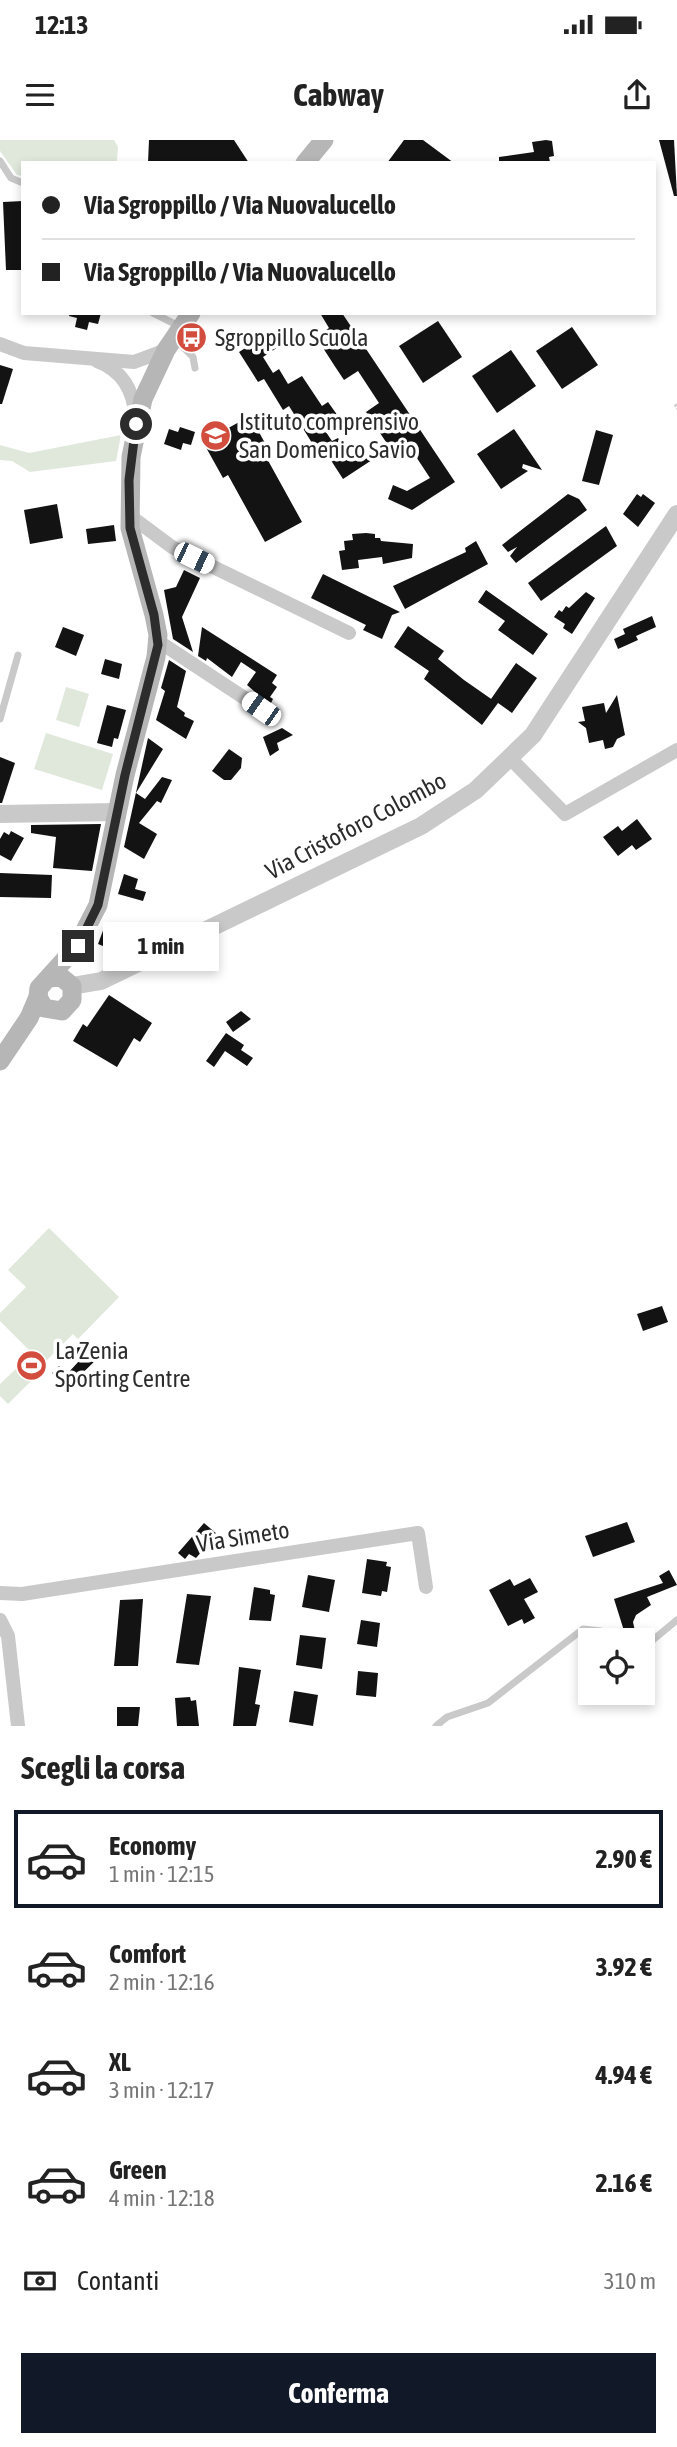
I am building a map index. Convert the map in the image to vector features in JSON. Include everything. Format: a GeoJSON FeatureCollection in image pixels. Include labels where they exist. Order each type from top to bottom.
{"type":"FeatureCollection","features":[{"type":"Feature","properties":{"kind":"main road"},"geometry":{"type":"LineString","coordinates":[[307,161],[324,140]]}},
{"type":"Feature","properties":{"kind":"main road"},"geometry":{"type":"LineString","coordinates":[[16,1040],[36,1023],[64,1009],[72,1000],[70,967],[98,905],[158,641],[154,615],[133,545],[129,516],[129,480],[136,424],[150,381],[181,327]]}},
{"type":"Feature","properties":{"kind":"main road"},"geometry":{"type":"LineString","coordinates":[[0,1061],[16,1040],[38,997],[39,988],[78,946]]}},
{"type":"Feature","properties":{"kind":"main road"},"geometry":{"type":"LineString","coordinates":[[49,978],[61,977],[71,985]]}},
{"type":"Feature","properties":{"kind":"main road"},"geometry":{"type":"LineString","coordinates":[[38,997],[44,1008],[64,1009]]}},
{"type":"Feature","properties":{"kind":"street"},"geometry":{"type":"LineString","coordinates":[[0,344],[24,353],[134,362],[181,327]]}},
{"type":"Feature","properties":{"kind":"street"},"geometry":{"type":"LineString","coordinates":[[89,358],[109,366],[125,381],[134,401],[136,424]]}},
{"type":"Feature","properties":{"kind":"street"},"geometry":{"type":"LineString","coordinates":[[134,362],[150,381]]}},
{"type":"Feature","properties":{"kind":"street"},"geometry":{"type":"LineString","coordinates":[[125,381],[150,381]]}},
{"type":"Feature","properties":{"kind":"street","name":"Via Cristoforo Colombo"},"geometry":{"type":"LineString","coordinates":[[101,981],[421,826],[476,790],[511,759],[551,710],[677,514]]}},
{"type":"Feature","properties":{"kind":"street"},"geometry":{"type":"LineString","coordinates":[[129,516],[172,547]]}},
{"type":"Feature","properties":{"kind":"street"},"geometry":{"type":"LineString","coordinates":[[133,545],[142,538],[172,547],[349,633]]}},
{"type":"Feature","properties":{"kind":"street"},"geometry":{"type":"LineString","coordinates":[[158,641],[261,709]]}},
{"type":"Feature","properties":{"kind":"street"},"geometry":{"type":"LineString","coordinates":[[511,759],[565,814],[677,750]]}},
{"type":"Feature","properties":{"kind":"street"},"geometry":{"type":"LineString","coordinates":[[0,814],[117,812]]}},
{"type":"Feature","properties":{"kind":"street"},"geometry":{"type":"LineString","coordinates":[[71,985],[101,981]]}},
{"type":"Feature","properties":{"kind":"street"},"geometry":{"type":"LineString","coordinates":[[64,1009],[101,981]]}},
{"type":"Feature","properties":{"kind":"street","name":"Via Simeto"},"geometry":{"type":"LineString","coordinates":[[22,1594],[418,1534],[426,1587]]}},
{"type":"Feature","properties":{"kind":"street"},"geometry":{"type":"LineString","coordinates":[[0,1593],[22,1594]]}},
{"type":"Feature","properties":{"kind":"street"},"geometry":{"type":"LineString","coordinates":[[0,1604],[22,1594]]}},
{"type":"Feature","properties":{"kind":"street"},"geometry":{"type":"LineString","coordinates":[[0,1620],[8,1636],[18,1726]]}},
{"type":"Feature","properties":{"kind":"lane"},"geometry":{"type":"LineString","coordinates":[[0,161],[11,178],[21,182]]}},
{"type":"Feature","properties":{"kind":"lane"},"geometry":{"type":"LineString","coordinates":[[157,315],[181,327],[195,369]]}},
{"type":"Feature","properties":{"kind":"lane"},"geometry":{"type":"LineString","coordinates":[[0,719],[18,654]]}},
{"type":"Feature","properties":{"kind":"lane"},"geometry":{"type":"LineString","coordinates":[[655,1638],[677,1620]]}},
{"type":"Feature","properties":{"kind":"lane"},"geometry":{"type":"LineString","coordinates":[[436,1726],[447,1717],[488,1703],[578,1633]]}},
{"type":"Feature","properties":{"kind":"path"},"geometry":{"type":"LineString","coordinates":[[677,404],[674,407],[677,409]]}},
{"type":"Feature","properties":{"kind":"shaded area"},"geometry":{"type":"Polygon","coordinates":[[[0,140],[114,140],[118,147],[117,161],[21,161],[21,176],[17,175],[0,151],[0,140]]]}},
{"type":"Feature","properties":{"kind":"shaded area"},"geometry":{"type":"Polygon","coordinates":[[[121,435],[116,461],[30,472],[12,461],[0,460],[0,445],[29,453],[121,435]]]}},
{"type":"Feature","properties":{"kind":"shaded area"},"geometry":{"type":"Polygon","coordinates":[[[66,687],[89,694],[79,727],[56,720],[66,687]]]}},
{"type":"Feature","properties":{"kind":"shaded area"},"geometry":{"type":"Polygon","coordinates":[[[46,733],[113,754],[102,790],[34,769],[46,733]]]}},
{"type":"Feature","properties":{"kind":"shaded area"},"geometry":{"type":"Polygon","coordinates":[[[49,1228],[119,1297],[78,1339],[73,1334],[43,1364],[0,1321],[0,1313],[26,1287],[8,1270],[49,1228]]]}},
{"type":"Feature","properties":{"kind":"shaded area"},"geometry":{"type":"Polygon","coordinates":[[[20,1365],[33,1379],[8,1404],[0,1396],[0,1384],[20,1365]]]}},
{"type":"Feature","properties":{"kind":"building"},"geometry":{"type":"Polygon","coordinates":[[[149,140],[234,140],[248,161],[148,161],[149,140]]]}},
{"type":"Feature","properties":{"kind":"building"},"geometry":{"type":"Polygon","coordinates":[[[404,140],[423,140],[451,161],[388,161],[404,140]]]}},
{"type":"Feature","properties":{"kind":"building"},"geometry":{"type":"Polygon","coordinates":[[[659,140],[674,140],[677,196],[674,196],[659,140]]]}},
{"type":"Feature","properties":{"kind":"building"},"geometry":{"type":"Polygon","coordinates":[[[552,141],[554,156],[549,157],[550,161],[499,161],[499,157],[534,152],[532,142],[552,141]]]}},
{"type":"Feature","properties":{"kind":"building"},"geometry":{"type":"Polygon","coordinates":[[[21,201],[21,270],[6,270],[3,202],[21,201]]]}},
{"type":"Feature","properties":{"kind":"building"},"geometry":{"type":"Polygon","coordinates":[[[100,315],[98,324],[89,322],[87,330],[75,327],[77,318],[69,316],[100,315]]]}},
{"type":"Feature","properties":{"kind":"building"},"geometry":{"type":"Polygon","coordinates":[[[321,315],[343,315],[455,482],[412,510],[388,499],[393,485],[407,491],[430,478],[409,446],[394,454],[366,412],[379,403],[358,371],[344,380],[316,337],[329,328],[321,315]]]}},
{"type":"Feature","properties":{"kind":"building"},"geometry":{"type":"Polygon","coordinates":[[[438,321],[462,357],[423,383],[399,346],[438,321]]]}},
{"type":"Feature","properties":{"kind":"building"},"geometry":{"type":"Polygon","coordinates":[[[572,327],[598,365],[562,389],[536,351],[572,327]]]}},
{"type":"Feature","properties":{"kind":"building"},"geometry":{"type":"Polygon","coordinates":[[[269,333],[278,347],[263,357],[273,373],[279,369],[288,384],[302,376],[322,406],[328,402],[338,416],[322,426],[332,441],[338,438],[347,453],[361,444],[372,460],[343,479],[323,448],[317,451],[289,406],[283,410],[264,379],[258,382],[239,352],[269,333]]]}},
{"type":"Feature","properties":{"kind":"building"},"geometry":{"type":"Polygon","coordinates":[[[511,350],[536,386],[497,413],[472,376],[511,350]]]}},
{"type":"Feature","properties":{"kind":"building"},"geometry":{"type":"Polygon","coordinates":[[[0,365],[13,369],[2,404],[0,404],[0,365]]]}},
{"type":"Feature","properties":{"kind":"building"},"geometry":{"type":"Polygon","coordinates":[[[250,416],[270,452],[265,455],[302,522],[265,542],[228,475],[223,478],[203,442],[250,416]]]}},
{"type":"Feature","properties":{"kind":"building"},"geometry":{"type":"Polygon","coordinates":[[[180,427],[195,432],[191,445],[183,443],[181,450],[164,444],[169,429],[178,432],[180,427]]]}},
{"type":"Feature","properties":{"kind":"building"},"geometry":{"type":"Polygon","coordinates":[[[514,429],[542,470],[523,464],[522,468],[528,471],[501,489],[477,454],[514,429]]]}},
{"type":"Feature","properties":{"kind":"building"},"geometry":{"type":"Polygon","coordinates":[[[596,430],[613,435],[599,485],[582,481],[596,430]]]}},
{"type":"Feature","properties":{"kind":"building"},"geometry":{"type":"Polygon","coordinates":[[[568,494],[579,499],[587,510],[516,563],[510,556],[517,547],[508,552],[502,545],[568,494]]]}},
{"type":"Feature","properties":{"kind":"building"},"geometry":{"type":"Polygon","coordinates":[[[637,494],[641,497],[643,494],[655,503],[638,527],[623,514],[637,494]]]}},
{"type":"Feature","properties":{"kind":"building"},"geometry":{"type":"Polygon","coordinates":[[[57,504],[63,538],[30,544],[24,510],[57,504]]]}},
{"type":"Feature","properties":{"kind":"building"},"geometry":{"type":"Polygon","coordinates":[[[114,525],[116,541],[88,544],[86,529],[114,525]]]}},
{"type":"Feature","properties":{"kind":"building"},"geometry":{"type":"Polygon","coordinates":[[[606,526],[617,546],[541,601],[528,583],[606,526]]]}},
{"type":"Feature","properties":{"kind":"building"},"geometry":{"type":"Polygon","coordinates":[[[352,534],[375,534],[375,538],[380,538],[381,541],[413,544],[412,558],[383,564],[382,557],[358,560],[359,568],[342,570],[339,551],[345,550],[344,541],[353,540],[352,534]]]}},
{"type":"Feature","properties":{"kind":"building"},"geometry":{"type":"Polygon","coordinates":[[[476,541],[488,564],[405,609],[393,586],[466,552],[465,548],[476,541]]]}},
{"type":"Feature","properties":{"kind":"building"},"geometry":{"type":"Polygon","coordinates":[[[184,570],[200,578],[182,617],[193,652],[173,639],[164,590],[176,587],[184,570]]]}},
{"type":"Feature","properties":{"kind":"building"},"geometry":{"type":"Polygon","coordinates":[[[323,574],[400,612],[392,615],[382,639],[363,630],[366,625],[311,598],[323,574]]]}},
{"type":"Feature","properties":{"kind":"building"},"geometry":{"type":"Polygon","coordinates":[[[486,590],[548,634],[533,655],[498,630],[505,621],[478,602],[486,590]]]}},
{"type":"Feature","properties":{"kind":"building"},"geometry":{"type":"Polygon","coordinates":[[[586,592],[595,598],[572,634],[563,628],[565,624],[554,617],[559,610],[562,612],[566,606],[569,608],[586,592]]]}},
{"type":"Feature","properties":{"kind":"building"},"geometry":{"type":"Polygon","coordinates":[[[652,616],[656,627],[636,636],[638,640],[618,649],[614,639],[625,634],[623,629],[652,616]]]}},
{"type":"Feature","properties":{"kind":"building"},"geometry":{"type":"Polygon","coordinates":[[[408,626],[444,651],[438,659],[491,699],[516,663],[537,678],[512,713],[498,703],[482,725],[424,679],[429,671],[394,647],[408,626]]]}},
{"type":"Feature","properties":{"kind":"building"},"geometry":{"type":"Polygon","coordinates":[[[63,627],[84,635],[76,656],[55,647],[63,627]]]}},
{"type":"Feature","properties":{"kind":"building"},"geometry":{"type":"Polygon","coordinates":[[[202,627],[277,675],[272,683],[277,687],[270,697],[273,699],[270,705],[247,685],[256,672],[241,662],[232,677],[207,658],[206,661],[198,656],[202,627]]]}},
{"type":"Feature","properties":{"kind":"building"},"geometry":{"type":"Polygon","coordinates":[[[105,659],[122,664],[119,679],[101,674],[105,659]]]}},
{"type":"Feature","properties":{"kind":"building"},"geometry":{"type":"Polygon","coordinates":[[[169,660],[186,671],[177,707],[185,713],[184,716],[194,721],[186,739],[156,720],[165,691],[161,688],[169,660]]]}},
{"type":"Feature","properties":{"kind":"building"},"geometry":{"type":"Polygon","coordinates":[[[617,695],[625,735],[617,739],[613,747],[605,749],[603,740],[589,743],[586,728],[578,722],[585,721],[582,707],[604,703],[606,713],[617,695]]]}},
{"type":"Feature","properties":{"kind":"building"},"geometry":{"type":"Polygon","coordinates":[[[107,705],[126,710],[118,739],[114,738],[112,747],[97,743],[107,705]]]}},
{"type":"Feature","properties":{"kind":"building"},"geometry":{"type":"Polygon","coordinates":[[[282,728],[293,735],[277,743],[279,750],[270,756],[263,737],[282,728]]]}},
{"type":"Feature","properties":{"kind":"building"},"geometry":{"type":"Polygon","coordinates":[[[148,738],[163,749],[136,793],[145,799],[162,777],[172,780],[161,803],[157,801],[139,823],[157,834],[144,859],[124,847],[148,738]]]}},
{"type":"Feature","properties":{"kind":"building"},"geometry":{"type":"Polygon","coordinates":[[[229,749],[242,758],[241,768],[231,780],[224,780],[212,771],[229,749]]]}},
{"type":"Feature","properties":{"kind":"building"},"geometry":{"type":"Polygon","coordinates":[[[0,757],[15,763],[2,803],[0,803],[0,757]]]}},
{"type":"Feature","properties":{"kind":"building"},"geometry":{"type":"Polygon","coordinates":[[[637,819],[652,839],[636,850],[632,845],[618,856],[603,837],[618,826],[622,831],[637,819]]]}},
{"type":"Feature","properties":{"kind":"building"},"geometry":{"type":"Polygon","coordinates":[[[101,824],[92,871],[53,868],[56,837],[31,833],[31,825],[101,824]]]}},
{"type":"Feature","properties":{"kind":"building"},"geometry":{"type":"Polygon","coordinates":[[[11,831],[24,838],[11,861],[0,855],[0,839],[4,832],[9,835],[11,831]]]}},
{"type":"Feature","properties":{"kind":"building"},"geometry":{"type":"Polygon","coordinates":[[[0,873],[52,875],[51,898],[0,897],[0,873]]]}},
{"type":"Feature","properties":{"kind":"building"},"geometry":{"type":"Polygon","coordinates":[[[124,874],[138,879],[135,889],[146,892],[143,901],[118,894],[124,874]]]}},
{"type":"Feature","properties":{"kind":"building"},"geometry":{"type":"Polygon","coordinates":[[[104,928],[119,934],[113,950],[98,944],[104,928]]]}},
{"type":"Feature","properties":{"kind":"building"},"geometry":{"type":"Polygon","coordinates":[[[109,995],[152,1023],[140,1042],[134,1038],[117,1067],[73,1041],[83,1024],[87,1027],[109,995]]]}},
{"type":"Feature","properties":{"kind":"building"},"geometry":{"type":"Polygon","coordinates":[[[241,1011],[251,1019],[233,1032],[226,1022],[241,1011]]]}},
{"type":"Feature","properties":{"kind":"building"},"geometry":{"type":"Polygon","coordinates":[[[226,1033],[244,1045],[241,1050],[253,1058],[247,1066],[225,1051],[214,1067],[206,1061],[226,1033]]]}},
{"type":"Feature","properties":{"kind":"building"},"geometry":{"type":"Polygon","coordinates":[[[662,1306],[668,1322],[643,1331],[637,1314],[662,1306]]]}},
{"type":"Feature","properties":{"kind":"building"},"geometry":{"type":"Polygon","coordinates":[[[82,1343],[97,1359],[67,1388],[52,1373],[59,1366],[67,1374],[80,1360],[73,1352],[82,1343]]]}},
{"type":"Feature","properties":{"kind":"building"},"geometry":{"type":"Polygon","coordinates":[[[627,1522],[635,1542],[593,1557],[585,1536],[627,1522]]]}},
{"type":"Feature","properties":{"kind":"building"},"geometry":{"type":"Polygon","coordinates":[[[204,1523],[217,1534],[196,1558],[189,1554],[185,1559],[178,1553],[204,1523]]]}},
{"type":"Feature","properties":{"kind":"building"},"geometry":{"type":"Polygon","coordinates":[[[367,1559],[387,1562],[386,1566],[391,1567],[387,1592],[382,1591],[381,1596],[362,1593],[367,1559]]]}},
{"type":"Feature","properties":{"kind":"building"},"geometry":{"type":"Polygon","coordinates":[[[669,1570],[677,1585],[647,1597],[651,1605],[636,1615],[634,1628],[623,1628],[614,1599],[663,1583],[659,1576],[669,1570]]]}},
{"type":"Feature","properties":{"kind":"building"},"geometry":{"type":"Polygon","coordinates":[[[308,1575],[335,1580],[329,1612],[302,1607],[308,1575]]]}},
{"type":"Feature","properties":{"kind":"building"},"geometry":{"type":"Polygon","coordinates":[[[530,1578],[538,1592],[524,1599],[535,1618],[524,1624],[522,1619],[508,1626],[489,1590],[510,1579],[514,1586],[530,1578]]]}},
{"type":"Feature","properties":{"kind":"building"},"geometry":{"type":"Polygon","coordinates":[[[254,1587],[270,1590],[270,1594],[275,1595],[271,1621],[249,1620],[254,1587]]]}},
{"type":"Feature","properties":{"kind":"building"},"geometry":{"type":"Polygon","coordinates":[[[187,1594],[211,1596],[199,1665],[176,1663],[187,1594]]]}},
{"type":"Feature","properties":{"kind":"building"},"geometry":{"type":"Polygon","coordinates":[[[143,1599],[138,1666],[114,1666],[120,1600],[143,1599]]]}},
{"type":"Feature","properties":{"kind":"building"},"geometry":{"type":"Polygon","coordinates":[[[361,1620],[380,1623],[377,1647],[357,1644],[361,1620]]]}},
{"type":"Feature","properties":{"kind":"building"},"geometry":{"type":"Polygon","coordinates":[[[300,1635],[326,1638],[322,1669],[296,1665],[300,1635]]]}},
{"type":"Feature","properties":{"kind":"building"},"geometry":{"type":"Polygon","coordinates":[[[239,1667],[261,1670],[255,1704],[260,1705],[256,1726],[233,1726],[239,1667]]]}},
{"type":"Feature","properties":{"kind":"building"},"geometry":{"type":"Polygon","coordinates":[[[358,1671],[378,1673],[376,1697],[356,1695],[358,1671]]]}},
{"type":"Feature","properties":{"kind":"building"},"geometry":{"type":"Polygon","coordinates":[[[294,1691],[318,1695],[313,1726],[289,1722],[294,1691]]]}},
{"type":"Feature","properties":{"kind":"building"},"geometry":{"type":"Polygon","coordinates":[[[190,1697],[191,1701],[196,1700],[199,1726],[177,1726],[175,1698],[190,1697]]]}},
{"type":"Feature","properties":{"kind":"building"},"geometry":{"type":"Polygon","coordinates":[[[117,1707],[140,1707],[138,1726],[117,1726],[117,1707]]]}},
{"type":"Feature","properties":{"kind":"place","name":"Sgroppillo Scuola"},"geometry":{"type":"Point","coordinates":[192,338]}},
{"type":"Feature","properties":{"kind":"place","name":"Istituto comprensivo San Domenico Savio"},"geometry":{"type":"Point","coordinates":[216,436]}},
{"type":"Feature","properties":{"kind":"place","name":"La Zenia Sporting Centre"},"geometry":{"type":"Point","coordinates":[32,1365]}},
{"type":"Feature","properties":{"kind":"route"},"geometry":{"type":"LineString","coordinates":[[78,946],[98,905],[125,775],[158,645],[154,615],[130,528],[129,480],[136,424]]}}]}
